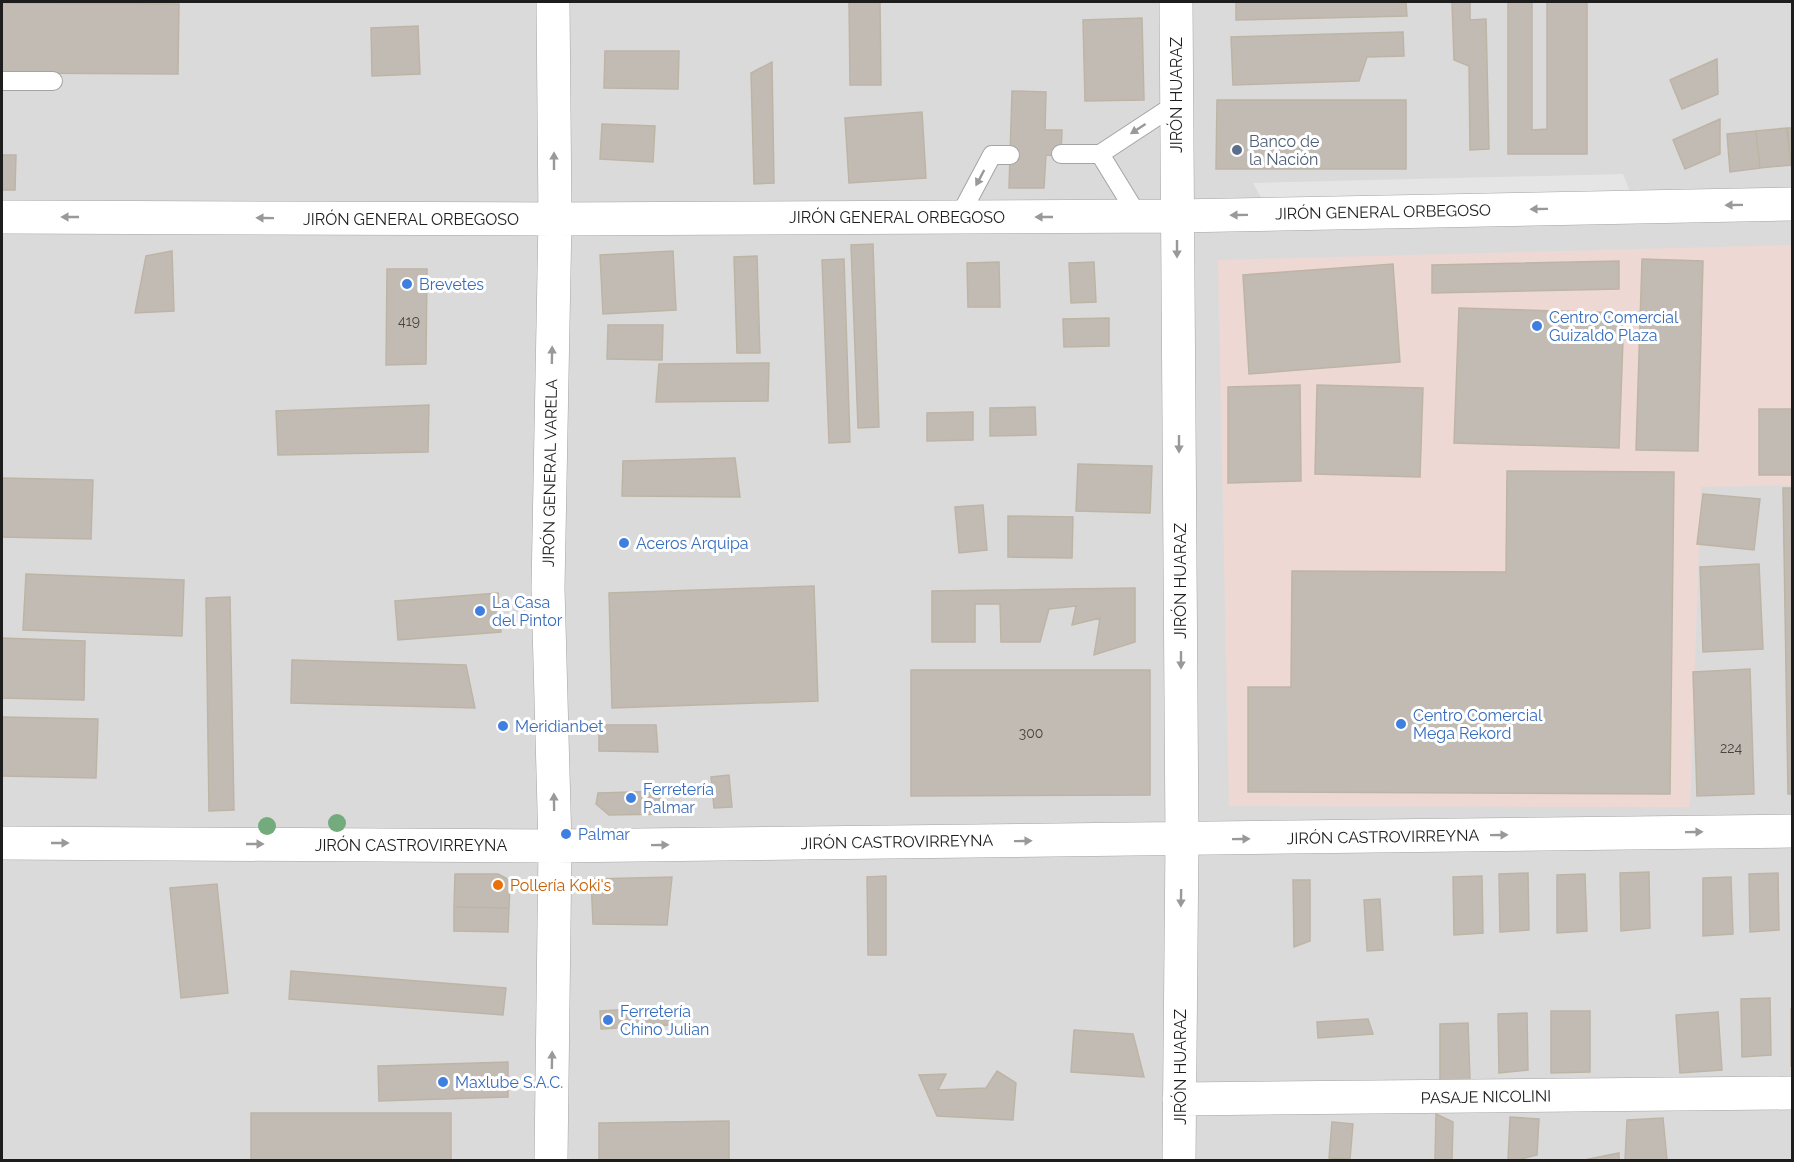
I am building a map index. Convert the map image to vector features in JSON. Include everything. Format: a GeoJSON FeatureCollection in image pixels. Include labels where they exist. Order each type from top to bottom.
{"type":"FeatureCollection","features":[{"type":"Feature","properties":{"kind":"street","name":"JIRÓN GENERAL VARELA"},"geometry":{"type":"LineString","coordinates":[[551,1161],[555,846],[548,588],[555,219],[553,2]]}},
{"type":"Feature","properties":{"kind":"street","name":"JIRÓN HUARAZ"},"geometry":{"type":"LineString","coordinates":[[1176,2],[1182,840],[1179,1161]]}},
{"type":"Feature","properties":{"kind":"street","name":"JIRÓN GENERAL ORBEGOSO"},"geometry":{"type":"LineString","coordinates":[[2,217],[555,219],[1177,216],[1792,204]]}},
{"type":"Feature","properties":{"kind":"street","name":"JIRÓN CASTROVIRREYNA"},"geometry":{"type":"LineString","coordinates":[[2,843],[555,846],[1792,831]]}},
{"type":"Feature","properties":{"kind":"street","name":"PASAJE NICOLINI"},"geometry":{"type":"LineString","coordinates":[[1179,1099],[1792,1093]]}},
{"type":"Feature","properties":{"kind":"lane"},"geometry":{"type":"LineString","coordinates":[[2,81],[53,81]]}},
{"type":"Feature","properties":{"kind":"lane"},"geometry":{"type":"LineString","coordinates":[[1061,154],[1100,154],[1176,104]]}},
{"type":"Feature","properties":{"kind":"lane"},"geometry":{"type":"LineString","coordinates":[[1100,154],[1138,216]]}},
{"type":"Feature","properties":{"kind":"lane"},"geometry":{"type":"LineString","coordinates":[[959,217],[992,155],[1010,155]]}},
{"type":"Feature","properties":{"kind":"shaded area"},"geometry":{"type":"Polygon","coordinates":[[[2,2],[1792,2],[1792,1160],[2,1160],[2,2]]]}},
{"type":"Feature","properties":{"kind":"shaded area"},"geometry":{"type":"Polygon","coordinates":[[[1623,174],[1636,207],[1270,214],[1253,183],[1623,174]]]}},
{"type":"Feature","properties":{"kind":"shaded area"},"geometry":{"type":"Polygon","coordinates":[[[1792,245],[1792,485],[1701,487],[1690,807],[1229,806],[1218,260],[1792,245]]]}},
{"type":"Feature","properties":{"kind":"building"},"geometry":{"type":"Polygon","coordinates":[[[849,2],[880,2],[881,85],[850,85],[849,2]]]}},
{"type":"Feature","properties":{"kind":"building"},"geometry":{"type":"Polygon","coordinates":[[[1236,2],[1406,2],[1407,16],[1236,20],[1236,2]]]}},
{"type":"Feature","properties":{"kind":"building"},"geometry":{"type":"Polygon","coordinates":[[[1452,2],[1470,2],[1470,20],[1486,19],[1489,149],[1470,150],[1469,66],[1454,60],[1452,2]]]}},
{"type":"Feature","properties":{"kind":"building"},"geometry":{"type":"Polygon","coordinates":[[[1508,2],[1532,2],[1532,130],[1547,129],[1547,2],[1587,2],[1587,154],[1508,154],[1508,2]]]}},
{"type":"Feature","properties":{"kind":"building"},"geometry":{"type":"Polygon","coordinates":[[[2,3],[179,4],[178,74],[2,73],[2,3]]]}},
{"type":"Feature","properties":{"kind":"building"},"geometry":{"type":"Polygon","coordinates":[[[1142,18],[1144,100],[1085,101],[1083,20],[1142,18]]]}},
{"type":"Feature","properties":{"kind":"building"},"geometry":{"type":"Polygon","coordinates":[[[418,26],[420,74],[372,76],[371,28],[418,26]]]}},
{"type":"Feature","properties":{"kind":"building"},"geometry":{"type":"Polygon","coordinates":[[[1403,32],[1404,56],[1367,57],[1359,81],[1233,85],[1231,37],[1403,32]]]}},
{"type":"Feature","properties":{"kind":"building"},"geometry":{"type":"Polygon","coordinates":[[[605,51],[679,51],[678,89],[604,88],[605,51]]]}},
{"type":"Feature","properties":{"kind":"building"},"geometry":{"type":"Polygon","coordinates":[[[1717,59],[1718,94],[1682,109],[1670,80],[1717,59]]]}},
{"type":"Feature","properties":{"kind":"building"},"geometry":{"type":"Polygon","coordinates":[[[772,62],[774,183],[754,184],[751,73],[772,62]]]}},
{"type":"Feature","properties":{"kind":"building"},"geometry":{"type":"Polygon","coordinates":[[[1012,91],[1046,92],[1045,130],[1062,130],[1061,156],[1046,155],[1044,188],[1009,188],[1012,91]]]}},
{"type":"Feature","properties":{"kind":"building"},"geometry":{"type":"Polygon","coordinates":[[[1217,100],[1406,100],[1406,169],[1216,169],[1217,100]]]}},
{"type":"Feature","properties":{"kind":"building"},"geometry":{"type":"Polygon","coordinates":[[[922,112],[926,178],[849,183],[845,118],[922,112]]]}},
{"type":"Feature","properties":{"kind":"building"},"geometry":{"type":"Polygon","coordinates":[[[1720,119],[1720,154],[1685,169],[1673,140],[1720,119]]]}},
{"type":"Feature","properties":{"kind":"building"},"geometry":{"type":"Polygon","coordinates":[[[602,124],[655,126],[653,162],[600,159],[602,124]]]}},
{"type":"Feature","properties":{"kind":"building"},"geometry":{"type":"Polygon","coordinates":[[[1787,128],[1791,165],[1760,168],[1756,131],[1787,128]]]}},
{"type":"Feature","properties":{"kind":"building"},"geometry":{"type":"Polygon","coordinates":[[[1787,128],[1792,128],[1791,165],[1787,128]]]}},
{"type":"Feature","properties":{"kind":"building"},"geometry":{"type":"Polygon","coordinates":[[[1756,131],[1760,168],[1730,172],[1727,134],[1756,131]]]}},
{"type":"Feature","properties":{"kind":"building"},"geometry":{"type":"Polygon","coordinates":[[[2,155],[16,155],[15,190],[2,190],[2,155]]]}},
{"type":"Feature","properties":{"kind":"building"},"geometry":{"type":"Polygon","coordinates":[[[873,244],[879,427],[858,428],[851,245],[873,244]]]}},
{"type":"Feature","properties":{"kind":"building"},"geometry":{"type":"Polygon","coordinates":[[[172,251],[174,311],[135,313],[146,256],[172,251]]]}},
{"type":"Feature","properties":{"kind":"building"},"geometry":{"type":"Polygon","coordinates":[[[673,251],[676,310],[603,314],[600,255],[673,251]]]}},
{"type":"Feature","properties":{"kind":"building"},"geometry":{"type":"Polygon","coordinates":[[[757,256],[760,353],[737,353],[734,257],[757,256]]]}},
{"type":"Feature","properties":{"kind":"building"},"geometry":{"type":"Polygon","coordinates":[[[844,259],[850,442],[829,443],[822,260],[844,259]]]}},
{"type":"Feature","properties":{"kind":"building"},"geometry":{"type":"Polygon","coordinates":[[[1642,259],[1703,261],[1698,451],[1636,450],[1642,259]]]}},
{"type":"Feature","properties":{"kind":"building"},"geometry":{"type":"Polygon","coordinates":[[[1619,261],[1619,289],[1432,293],[1432,265],[1619,261]]]}},
{"type":"Feature","properties":{"kind":"building"},"geometry":{"type":"Polygon","coordinates":[[[999,262],[1000,307],[968,307],[967,263],[999,262]]]}},
{"type":"Feature","properties":{"kind":"building"},"geometry":{"type":"Polygon","coordinates":[[[1094,262],[1096,302],[1071,303],[1069,263],[1094,262]]]}},
{"type":"Feature","properties":{"kind":"building"},"geometry":{"type":"Polygon","coordinates":[[[1393,264],[1400,362],[1249,374],[1243,275],[1393,264]]]}},
{"type":"Feature","properties":{"kind":"building"},"geometry":{"type":"Polygon","coordinates":[[[387,269],[427,269],[426,364],[386,365],[387,269]]]}},
{"type":"Feature","properties":{"kind":"building"},"geometry":{"type":"Polygon","coordinates":[[[1459,308],[1624,313],[1619,448],[1454,443],[1459,308]]]}},
{"type":"Feature","properties":{"kind":"building"},"geometry":{"type":"Polygon","coordinates":[[[1109,318],[1109,346],[1064,347],[1063,319],[1109,318]]]}},
{"type":"Feature","properties":{"kind":"building"},"geometry":{"type":"Polygon","coordinates":[[[608,325],[663,325],[662,360],[607,359],[608,325]]]}},
{"type":"Feature","properties":{"kind":"building"},"geometry":{"type":"Polygon","coordinates":[[[769,363],[768,401],[656,402],[659,364],[769,363]]]}},
{"type":"Feature","properties":{"kind":"building"},"geometry":{"type":"Polygon","coordinates":[[[1300,385],[1301,481],[1228,483],[1228,387],[1300,385]]]}},
{"type":"Feature","properties":{"kind":"building"},"geometry":{"type":"Polygon","coordinates":[[[1317,385],[1423,388],[1420,477],[1315,474],[1317,385]]]}},
{"type":"Feature","properties":{"kind":"building"},"geometry":{"type":"Polygon","coordinates":[[[429,405],[428,452],[278,455],[276,411],[429,405]]]}},
{"type":"Feature","properties":{"kind":"building"},"geometry":{"type":"Polygon","coordinates":[[[1035,407],[1036,435],[990,436],[990,408],[1035,407]]]}},
{"type":"Feature","properties":{"kind":"building"},"geometry":{"type":"Polygon","coordinates":[[[1759,409],[1792,409],[1792,475],[1759,475],[1759,409]]]}},
{"type":"Feature","properties":{"kind":"building"},"geometry":{"type":"Polygon","coordinates":[[[973,412],[973,440],[927,441],[927,413],[973,412]]]}},
{"type":"Feature","properties":{"kind":"building"},"geometry":{"type":"Polygon","coordinates":[[[735,458],[740,497],[622,496],[623,461],[735,458]]]}},
{"type":"Feature","properties":{"kind":"building"},"geometry":{"type":"Polygon","coordinates":[[[1078,464],[1152,466],[1150,513],[1076,511],[1078,464]]]}},
{"type":"Feature","properties":{"kind":"building"},"geometry":{"type":"Polygon","coordinates":[[[1507,471],[1674,472],[1670,794],[1248,792],[1248,687],[1291,687],[1292,571],[1506,572],[1507,471]]]}},
{"type":"Feature","properties":{"kind":"building"},"geometry":{"type":"Polygon","coordinates":[[[2,478],[93,480],[91,539],[2,537],[2,478]]]}},
{"type":"Feature","properties":{"kind":"building"},"geometry":{"type":"Polygon","coordinates":[[[1783,488],[1792,488],[1792,794],[1788,794],[1783,488]]]}},
{"type":"Feature","properties":{"kind":"building"},"geometry":{"type":"Polygon","coordinates":[[[1703,494],[1760,499],[1754,550],[1697,544],[1703,494]]]}},
{"type":"Feature","properties":{"kind":"building"},"geometry":{"type":"Polygon","coordinates":[[[983,505],[987,550],[959,553],[955,507],[983,505]]]}},
{"type":"Feature","properties":{"kind":"building"},"geometry":{"type":"Polygon","coordinates":[[[1008,516],[1073,517],[1072,558],[1008,557],[1008,516]]]}},
{"type":"Feature","properties":{"kind":"building"},"geometry":{"type":"Polygon","coordinates":[[[1759,564],[1763,649],[1703,652],[1700,567],[1759,564]]]}},
{"type":"Feature","properties":{"kind":"building"},"geometry":{"type":"Polygon","coordinates":[[[26,574],[184,580],[182,636],[23,630],[26,574]]]}},
{"type":"Feature","properties":{"kind":"building"},"geometry":{"type":"Polygon","coordinates":[[[814,586],[818,701],[612,708],[609,593],[814,586]]]}},
{"type":"Feature","properties":{"kind":"building"},"geometry":{"type":"Polygon","coordinates":[[[1135,588],[1135,642],[1094,655],[1100,618],[1072,625],[1076,606],[1049,609],[1040,642],[1001,642],[1000,604],[975,604],[975,642],[932,642],[932,591],[1135,588]]]}},
{"type":"Feature","properties":{"kind":"building"},"geometry":{"type":"Polygon","coordinates":[[[498,593],[501,632],[398,640],[395,601],[498,593]]]}},
{"type":"Feature","properties":{"kind":"building"},"geometry":{"type":"Polygon","coordinates":[[[230,597],[234,810],[209,811],[206,598],[230,597]]]}},
{"type":"Feature","properties":{"kind":"building"},"geometry":{"type":"Polygon","coordinates":[[[2,638],[85,641],[84,700],[2,698],[2,638]]]}},
{"type":"Feature","properties":{"kind":"building"},"geometry":{"type":"Polygon","coordinates":[[[292,660],[466,665],[475,708],[291,703],[292,660]]]}},
{"type":"Feature","properties":{"kind":"building"},"geometry":{"type":"Polygon","coordinates":[[[1750,669],[1754,794],[1697,796],[1693,672],[1750,669]]]}},
{"type":"Feature","properties":{"kind":"building"},"geometry":{"type":"Polygon","coordinates":[[[911,670],[1150,670],[1150,795],[911,796],[911,670]]]}},
{"type":"Feature","properties":{"kind":"building"},"geometry":{"type":"Polygon","coordinates":[[[2,717],[98,719],[96,778],[2,776],[2,717]]]}},
{"type":"Feature","properties":{"kind":"building"},"geometry":{"type":"Polygon","coordinates":[[[599,725],[656,725],[658,752],[599,751],[599,725]]]}},
{"type":"Feature","properties":{"kind":"building"},"geometry":{"type":"Polygon","coordinates":[[[729,775],[732,807],[714,808],[711,777],[729,775]]]}},
{"type":"Feature","properties":{"kind":"building","name":"Ferretería Palmar"},"geometry":{"type":"Polygon","coordinates":[[[664,791],[665,814],[609,815],[596,804],[598,793],[664,791]]]}},
{"type":"Feature","properties":{"kind":"building"},"geometry":{"type":"Polygon","coordinates":[[[1649,872],[1650,928],[1621,931],[1620,873],[1649,872]]]}},
{"type":"Feature","properties":{"kind":"building"},"geometry":{"type":"Polygon","coordinates":[[[1528,873],[1529,930],[1500,932],[1499,874],[1528,873]]]}},
{"type":"Feature","properties":{"kind":"building"},"geometry":{"type":"Polygon","coordinates":[[[1778,873],[1779,930],[1750,932],[1749,874],[1778,873]]]}},
{"type":"Feature","properties":{"kind":"building"},"geometry":{"type":"Polygon","coordinates":[[[455,874],[498,874],[506,878],[510,885],[509,908],[454,907],[455,874]]]}},
{"type":"Feature","properties":{"kind":"building"},"geometry":{"type":"Polygon","coordinates":[[[1585,874],[1587,931],[1557,933],[1557,875],[1585,874]]]}},
{"type":"Feature","properties":{"kind":"building"},"geometry":{"type":"Polygon","coordinates":[[[886,876],[886,955],[868,955],[867,877],[886,876]]]}},
{"type":"Feature","properties":{"kind":"building"},"geometry":{"type":"Polygon","coordinates":[[[1482,876],[1483,933],[1454,935],[1453,877],[1482,876]]]}},
{"type":"Feature","properties":{"kind":"building"},"geometry":{"type":"Polygon","coordinates":[[[672,877],[667,925],[593,924],[591,879],[672,877]]]}},
{"type":"Feature","properties":{"kind":"building"},"geometry":{"type":"Polygon","coordinates":[[[1731,877],[1733,934],[1703,936],[1703,878],[1731,877]]]}},
{"type":"Feature","properties":{"kind":"building"},"geometry":{"type":"Polygon","coordinates":[[[1293,880],[1310,880],[1310,941],[1294,947],[1293,880]]]}},
{"type":"Feature","properties":{"kind":"building"},"geometry":{"type":"Polygon","coordinates":[[[217,884],[228,993],[181,998],[170,888],[217,884]]]}},
{"type":"Feature","properties":{"kind":"building"},"geometry":{"type":"Polygon","coordinates":[[[1380,899],[1383,950],[1367,951],[1364,900],[1380,899]]]}},
{"type":"Feature","properties":{"kind":"building"},"geometry":{"type":"Polygon","coordinates":[[[454,907],[509,908],[508,932],[454,931],[454,907]]]}},
{"type":"Feature","properties":{"kind":"building"},"geometry":{"type":"Polygon","coordinates":[[[291,971],[506,988],[503,1015],[289,999],[291,971]]]}},
{"type":"Feature","properties":{"kind":"building"},"geometry":{"type":"Polygon","coordinates":[[[1770,998],[1771,1055],[1742,1057],[1741,999],[1770,998]]]}},
{"type":"Feature","properties":{"kind":"building"},"geometry":{"type":"Polygon","coordinates":[[[669,1007],[670,1025],[601,1029],[600,1011],[669,1007]]]}},
{"type":"Feature","properties":{"kind":"building"},"geometry":{"type":"Polygon","coordinates":[[[1791,1009],[1792,1009],[1791,1067],[1791,1009]]]}},
{"type":"Feature","properties":{"kind":"building"},"geometry":{"type":"Polygon","coordinates":[[[1551,1011],[1590,1011],[1590,1072],[1551,1073],[1551,1011]]]}},
{"type":"Feature","properties":{"kind":"building"},"geometry":{"type":"Polygon","coordinates":[[[1718,1012],[1722,1070],[1680,1073],[1676,1015],[1718,1012]]]}},
{"type":"Feature","properties":{"kind":"building"},"geometry":{"type":"Polygon","coordinates":[[[1527,1013],[1528,1070],[1499,1073],[1498,1014],[1527,1013]]]}},
{"type":"Feature","properties":{"kind":"building"},"geometry":{"type":"Polygon","coordinates":[[[1368,1019],[1373,1034],[1318,1038],[1317,1022],[1368,1019]]]}},
{"type":"Feature","properties":{"kind":"building"},"geometry":{"type":"Polygon","coordinates":[[[1468,1023],[1470,1080],[1440,1082],[1440,1024],[1468,1023]]]}},
{"type":"Feature","properties":{"kind":"building"},"geometry":{"type":"Polygon","coordinates":[[[1074,1030],[1133,1034],[1144,1077],[1071,1072],[1074,1030]]]}},
{"type":"Feature","properties":{"kind":"building","name":"Maxlube S.A.C."},"geometry":{"type":"Polygon","coordinates":[[[508,1062],[508,1097],[379,1101],[378,1066],[508,1062]]]}},
{"type":"Feature","properties":{"kind":"building"},"geometry":{"type":"Polygon","coordinates":[[[997,1071],[1016,1083],[1013,1120],[937,1116],[919,1075],[946,1074],[938,1090],[986,1088],[997,1071]]]}},
{"type":"Feature","properties":{"kind":"building"},"geometry":{"type":"Polygon","coordinates":[[[251,1113],[451,1113],[451,1160],[251,1160],[251,1113]]]}},
{"type":"Feature","properties":{"kind":"building"},"geometry":{"type":"Polygon","coordinates":[[[1436,1114],[1453,1122],[1452,1160],[1435,1160],[1436,1114]]]}},
{"type":"Feature","properties":{"kind":"building"},"geometry":{"type":"Polygon","coordinates":[[[1510,1117],[1539,1119],[1537,1155],[1508,1160],[1510,1117]]]}},
{"type":"Feature","properties":{"kind":"building"},"geometry":{"type":"Polygon","coordinates":[[[1663,1118],[1667,1160],[1625,1160],[1627,1120],[1663,1118]]]}},
{"type":"Feature","properties":{"kind":"building"},"geometry":{"type":"Polygon","coordinates":[[[729,1121],[729,1160],[599,1160],[599,1123],[729,1121]]]}},
{"type":"Feature","properties":{"kind":"building"},"geometry":{"type":"Polygon","coordinates":[[[1332,1122],[1353,1124],[1350,1159],[1329,1158],[1332,1122]]]}},
{"type":"Feature","properties":{"kind":"building"},"geometry":{"type":"Polygon","coordinates":[[[1619,1153],[1619,1160],[1584,1160],[1619,1153]]]}},
{"type":"Feature","properties":{"kind":"place","name":"Banco de la Nación"},"geometry":{"type":"Point","coordinates":[1237,150]}},
{"type":"Feature","properties":{"kind":"place","name":"Brevetes"},"geometry":{"type":"Point","coordinates":[407,284]}},
{"type":"Feature","properties":{"kind":"place","name":"Centro Comercial Guizaldo Plaza"},"geometry":{"type":"Point","coordinates":[1537,326]}},
{"type":"Feature","properties":{"kind":"place","name":"Aceros Arquipa"},"geometry":{"type":"Point","coordinates":[624,543]}},
{"type":"Feature","properties":{"kind":"place","name":"La Casa del Pintor"},"geometry":{"type":"Point","coordinates":[480,611]}},
{"type":"Feature","properties":{"kind":"place","name":"Centro Comercial Mega Rekord"},"geometry":{"type":"Point","coordinates":[1401,724]}},
{"type":"Feature","properties":{"kind":"place","name":"Meridianbet"},"geometry":{"type":"Point","coordinates":[503,726]}},
{"type":"Feature","properties":{"kind":"place","name":"Ferretería Palmar"},"geometry":{"type":"Point","coordinates":[631,798]}},
{"type":"Feature","properties":{"kind":"place","name":"Palmar"},"geometry":{"type":"Point","coordinates":[566,834]}},
{"type":"Feature","properties":{"kind":"place","name":"Pollería Koki's"},"geometry":{"type":"Point","coordinates":[498,885]}},
{"type":"Feature","properties":{"kind":"place","name":"Ferretería Chino Julian"},"geometry":{"type":"Point","coordinates":[608,1020]}},
{"type":"Feature","properties":{"kind":"place","name":"Maxlube S.A.C."},"geometry":{"type":"Point","coordinates":[443,1082]}}]}
